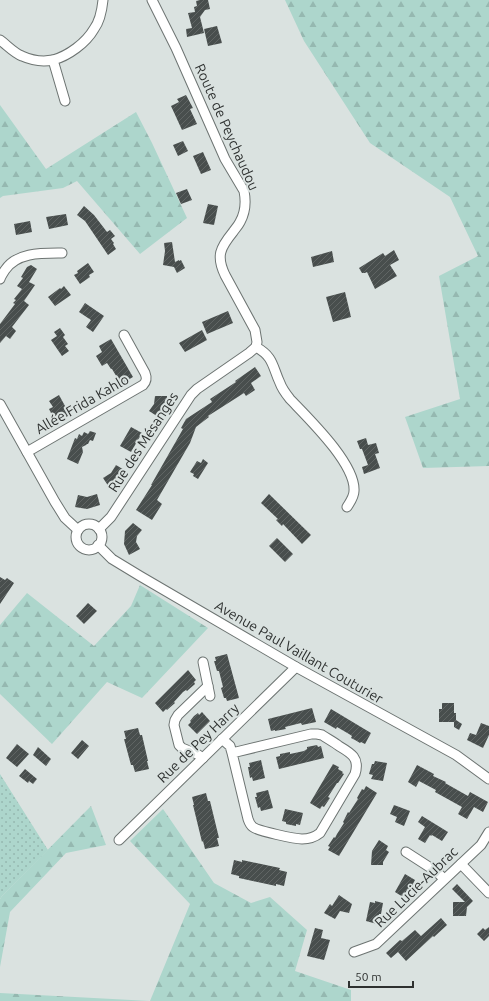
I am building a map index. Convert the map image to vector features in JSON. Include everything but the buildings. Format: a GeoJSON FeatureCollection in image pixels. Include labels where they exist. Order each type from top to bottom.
{"type":"FeatureCollection","features":[{"type":"Feature","properties":{"kind":"street"},"geometry":{"type":"LineString","coordinates":[[0,40],[21,56],[33,59],[53,60],[79,46],[87,38],[99,19],[103,0]]}},
{"type":"Feature","properties":{"kind":"street","name":"Route de Peychaudou"},"geometry":{"type":"LineString","coordinates":[[152,0],[176,48],[225,159],[244,191],[245,204],[242,218],[240,223],[226,240],[220,253],[220,259],[221,267],[255,330],[258,342],[256,347]]}},
{"type":"Feature","properties":{"kind":"street"},"geometry":{"type":"LineString","coordinates":[[53,60],[66,101]]}},
{"type":"Feature","properties":{"kind":"street"},"geometry":{"type":"LineString","coordinates":[[0,279],[4,270],[12,262],[26,256],[44,253],[62,253]]}},
{"type":"Feature","properties":{"kind":"street","name":"Allée Frida Kahlo"},"geometry":{"type":"LineString","coordinates":[[27,452],[143,386],[147,377],[124,335]]}},
{"type":"Feature","properties":{"kind":"street"},"geometry":{"type":"LineString","coordinates":[[256,347],[268,356],[280,385],[290,399],[330,442],[346,465],[352,476],[354,485],[352,499],[347,507]]}},
{"type":"Feature","properties":{"kind":"street","name":"Rue des Mésanges"},"geometry":{"type":"LineString","coordinates":[[99,529],[111,517],[191,394],[256,347]]}},
{"type":"Feature","properties":{"kind":"street"},"geometry":{"type":"LineString","coordinates":[[0,404],[65,518],[78,530]]}},
{"type":"Feature","properties":{"kind":"street"},"geometry":{"type":"LineString","coordinates":[[87,524],[94,525],[99,529],[102,539],[95,548],[91,550],[83,548],[77,542],[76,534],[80,527],[87,524]]}},
{"type":"Feature","properties":{"kind":"street","name":"Avenue Paul Vaillant Couturier"},"geometry":{"type":"LineString","coordinates":[[98,545],[112,559],[140,576],[296,667],[456,755],[489,779]]}},
{"type":"Feature","properties":{"kind":"street"},"geometry":{"type":"LineString","coordinates":[[203,662],[210,696]]}},
{"type":"Feature","properties":{"kind":"street","name":"Rue de Pey Harry"},"geometry":{"type":"LineString","coordinates":[[119,840],[296,667]]}},
{"type":"Feature","properties":{"kind":"street"},"geometry":{"type":"LineString","coordinates":[[203,758],[182,748],[179,745],[174,725],[178,715],[208,686]]}},
{"type":"Feature","properties":{"kind":"street"},"geometry":{"type":"LineString","coordinates":[[222,739],[230,746],[248,820],[253,828],[259,830],[298,839],[310,838],[320,833],[356,774],[355,760],[350,753],[322,735],[317,734],[311,734],[232,753]]}},
{"type":"Feature","properties":{"kind":"street","name":"Rue Lucie-Aubrac"},"geometry":{"type":"LineString","coordinates":[[354,952],[376,944],[481,845],[489,832]]}},
{"type":"Feature","properties":{"kind":"street"},"geometry":{"type":"LineString","coordinates":[[406,852],[437,872],[444,879]]}},
{"type":"Feature","properties":{"kind":"street"},"geometry":{"type":"LineString","coordinates":[[461,864],[489,893]]}},
{"type":"Feature","properties":{"kind":"green space"},"geometry":{"type":"Polygon","coordinates":[[[285,0],[489,0],[489,466],[423,468],[405,417],[460,399],[439,276],[478,256],[450,197],[370,143],[304,41],[285,0]]]}},
{"type":"Feature","properties":{"kind":"green space"},"geometry":{"type":"Polygon","coordinates":[[[0,105],[46,169],[136,112],[187,218],[140,254],[77,181],[63,188],[3,196],[0,198],[0,105]]]}},
{"type":"Feature","properties":{"kind":"green space"},"geometry":{"type":"Polygon","coordinates":[[[140,585],[208,628],[142,698],[107,682],[52,744],[0,694],[0,625],[27,593],[94,646],[131,606],[140,585]]]}},
{"type":"Feature","properties":{"kind":"green space"},"geometry":{"type":"Polygon","coordinates":[[[0,774],[48,850],[0,899],[0,774]]]}},
{"type":"Feature","properties":{"kind":"green space"},"geometry":{"type":"Polygon","coordinates":[[[91,806],[106,845],[66,853],[10,912],[0,967],[0,899],[91,806]]]}},
{"type":"Feature","properties":{"kind":"green space"},"geometry":{"type":"Polygon","coordinates":[[[163,809],[214,883],[251,903],[270,897],[307,930],[295,971],[351,990],[351,1001],[150,1001],[190,904],[130,841],[163,809]]]}},
{"type":"Feature","properties":{"kind":"green space"},"geometry":{"type":"Polygon","coordinates":[[[0,993],[150,1001],[0,1001],[0,993]]]}}]}
